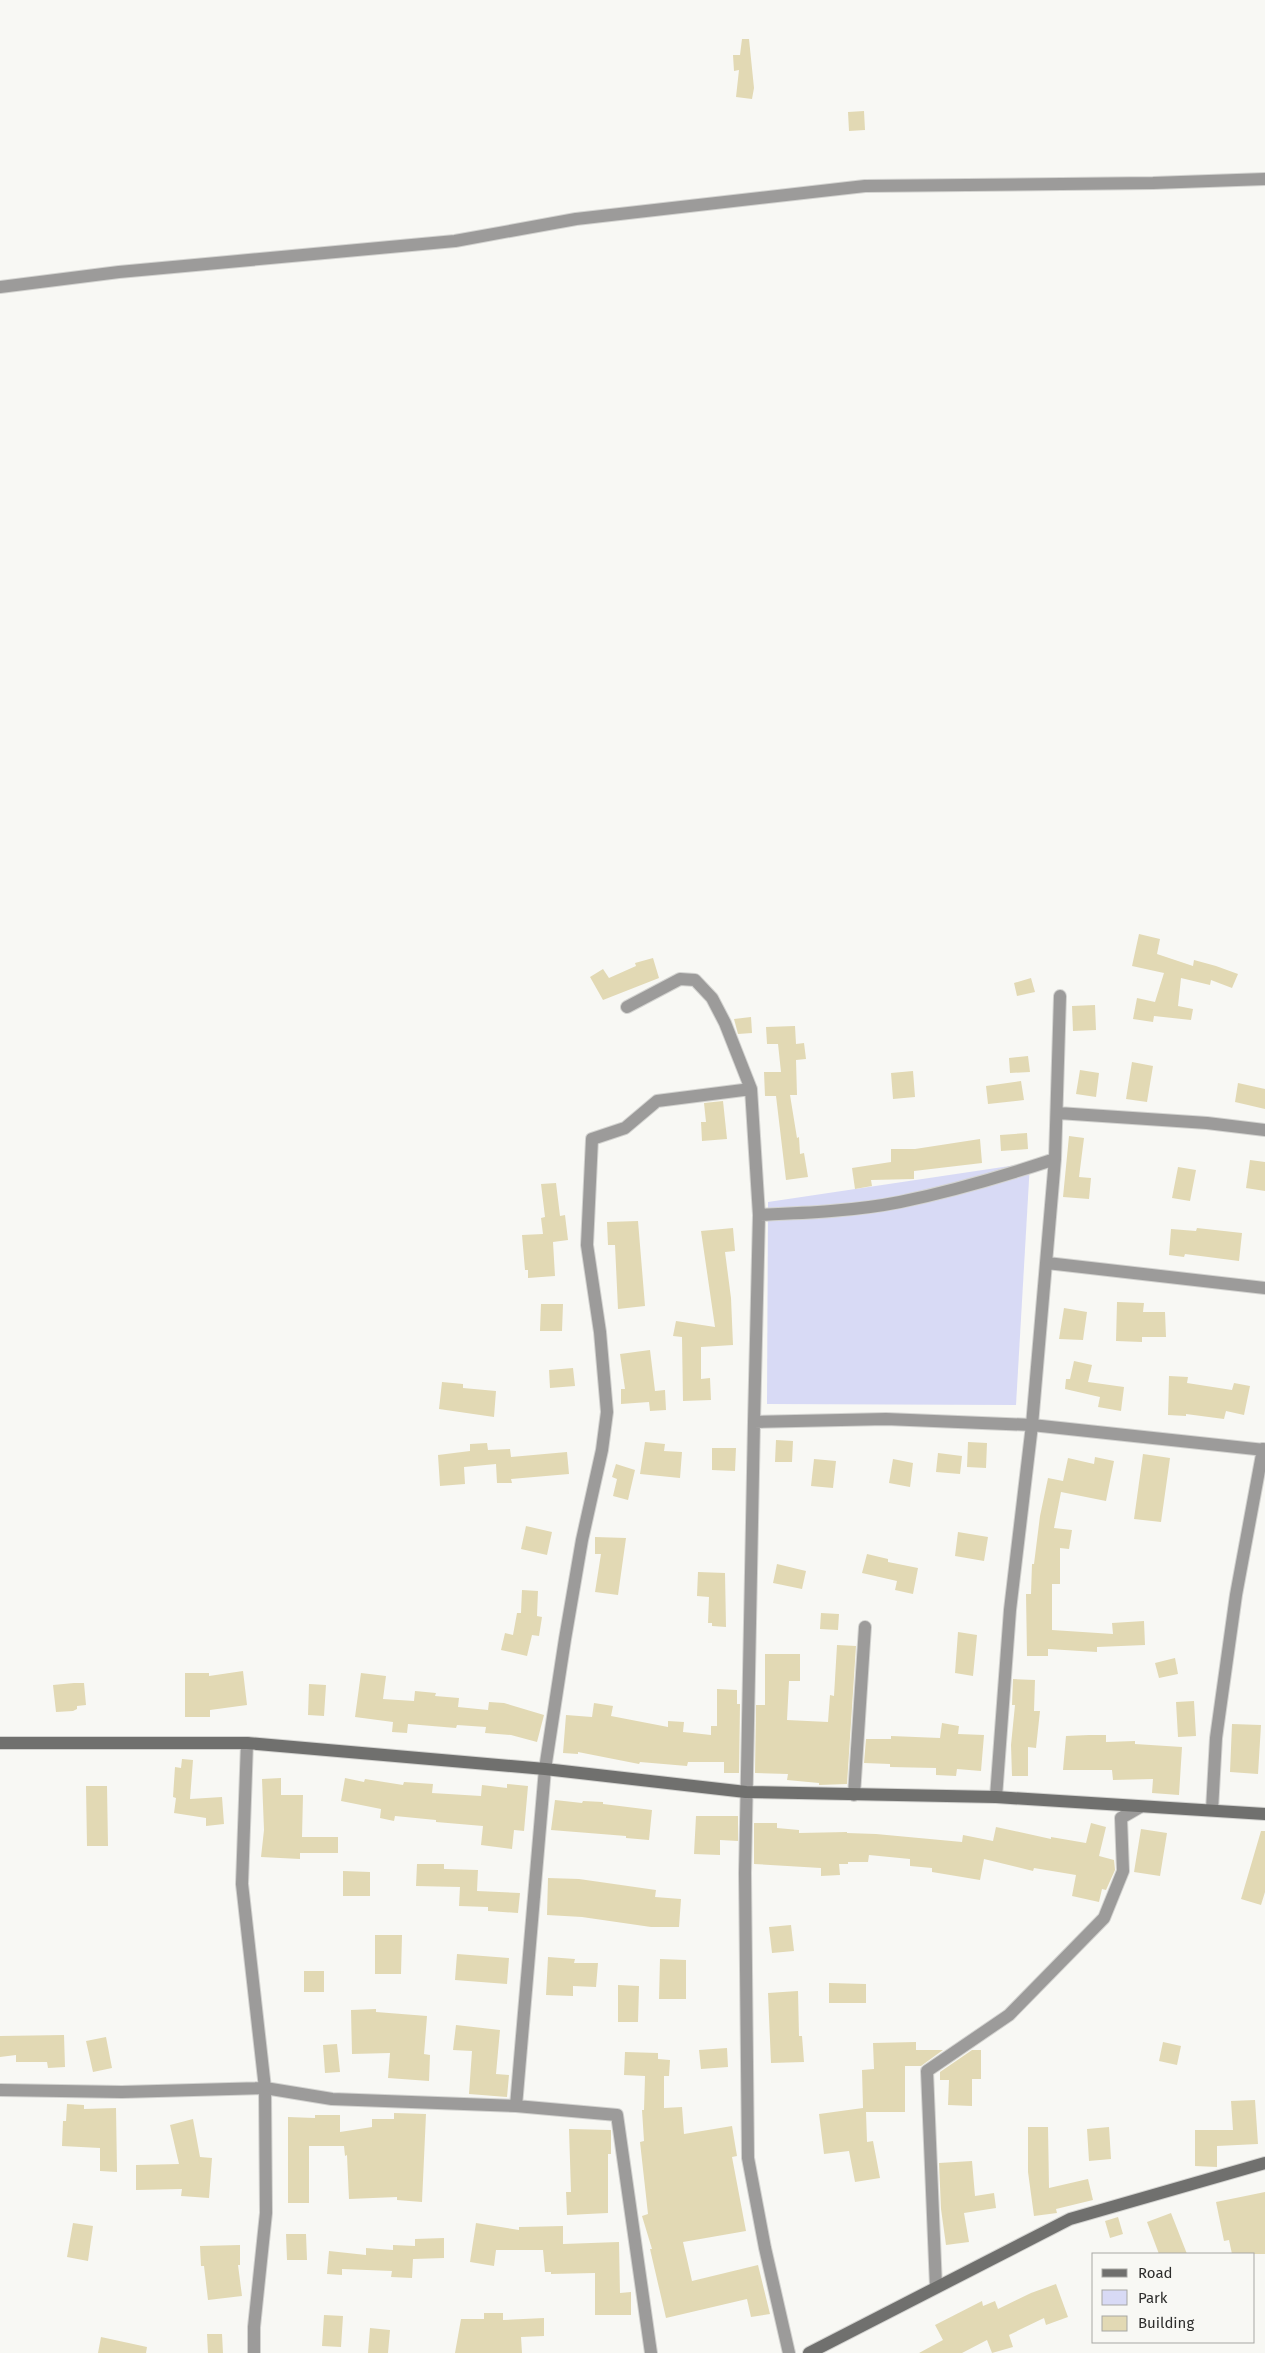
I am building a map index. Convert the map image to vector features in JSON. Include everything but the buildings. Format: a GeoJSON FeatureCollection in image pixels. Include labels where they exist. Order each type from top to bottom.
{"type":"FeatureCollection","features":[{"type":"Feature","properties":{"kind":"street"},"geometry":{"type":"LineString","coordinates":[[0,287],[119,272],[455,241],[576,219],[865,186],[1153,183],[1265,179]]}},
{"type":"Feature","properties":{"kind":"street"},"geometry":{"type":"LineString","coordinates":[[627,1007],[680,979],[695,980],[712,998],[725,1022],[751,1089],[759,1215],[746,1792],[748,2158],[765,2248],[789,2353]]}},
{"type":"Feature","properties":{"kind":"street"},"geometry":{"type":"LineString","coordinates":[[996,1797],[1010,1610],[1032,1425],[1047,1263],[1058,1113],[1060,996]]}},
{"type":"Feature","properties":{"kind":"street"},"geometry":{"type":"LineString","coordinates":[[516,2106],[545,1769],[582,1540],[602,1450],[608,1412],[600,1332],[587,1245],[592,1139],[625,1128],[657,1100],[751,1089]]}},
{"type":"Feature","properties":{"kind":"street"},"geometry":{"type":"LineString","coordinates":[[1058,1113],[1208,1123],[1265,1130]]}},
{"type":"Feature","properties":{"kind":"street"},"geometry":{"type":"LineString","coordinates":[[759,1215],[807,1213],[899,1202],[987,1182],[1055,1159]]}},
{"type":"Feature","properties":{"kind":"street"},"geometry":{"type":"LineString","coordinates":[[1047,1263],[1265,1288]]}},
{"type":"Feature","properties":{"kind":"street"},"geometry":{"type":"LineString","coordinates":[[754,1422],[886,1419],[1032,1425],[1264,1450],[1233,1614],[1216,1738],[1212,1810]]}},
{"type":"Feature","properties":{"kind":"street"},"geometry":{"type":"LineString","coordinates":[[854,1795],[865,1627]]}},
{"type":"Feature","properties":{"kind":"street"},"geometry":{"type":"LineString","coordinates":[[0,1743],[247,1743],[545,1769],[746,1792],[996,1797],[1265,1814]]}},
{"type":"Feature","properties":{"kind":"street"},"geometry":{"type":"LineString","coordinates":[[247,1743],[242,1884],[265,2088],[266,2213],[254,2327],[254,2353]]}},
{"type":"Feature","properties":{"kind":"street"},"geometry":{"type":"LineString","coordinates":[[936,2287],[927,2071],[1009,2015],[1104,1918],[1123,1871],[1121,1818],[1140,1807]]}},
{"type":"Feature","properties":{"kind":"street"},"geometry":{"type":"LineString","coordinates":[[0,2090],[122,2092],[265,2088],[332,2099],[516,2106],[617,2115],[651,2353]]}},
{"type":"Feature","properties":{"kind":"street"},"geometry":{"type":"LineString","coordinates":[[810,2353],[1070,2219],[1265,2163]]}},
{"type":"Feature","properties":{"kind":"green space"},"geometry":{"type":"Polygon","coordinates":[[[1030,1163],[1016,1405],[767,1404],[768,1202],[1030,1163]]]}}]}
